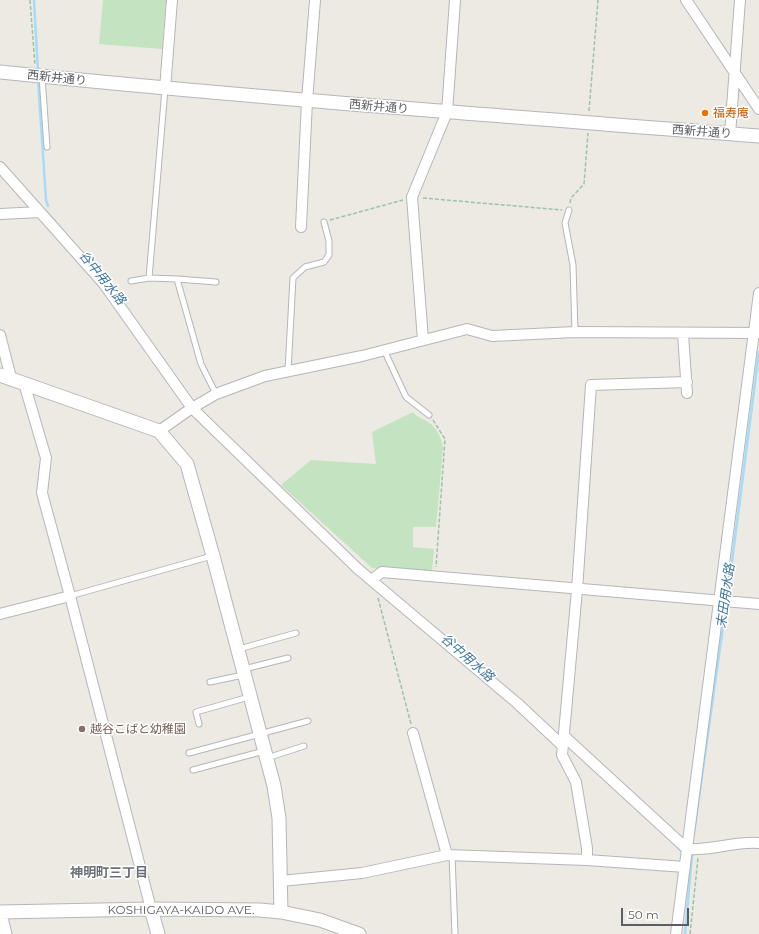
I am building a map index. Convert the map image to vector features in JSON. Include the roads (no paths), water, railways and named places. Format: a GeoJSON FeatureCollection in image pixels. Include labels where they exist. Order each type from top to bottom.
{"type":"FeatureCollection","features":[{"type":"Feature","properties":{"kind":"street"},"geometry":{"type":"LineString","coordinates":[[165,89],[172,0]]}},
{"type":"Feature","properties":{"kind":"street"},"geometry":{"type":"LineString","coordinates":[[301,227],[307,101],[315,0]]}},
{"type":"Feature","properties":{"kind":"street"},"geometry":{"type":"LineString","coordinates":[[423,340],[412,197],[447,112],[456,0]]}},
{"type":"Feature","properties":{"kind":"street"},"geometry":{"type":"LineString","coordinates":[[686,0],[759,109]]}},
{"type":"Feature","properties":{"kind":"street"},"geometry":{"type":"LineString","coordinates":[[730,134],[740,0]]}},
{"type":"Feature","properties":{"kind":"street","name":"西新井通り"},"geometry":{"type":"LineString","coordinates":[[0,72],[165,89],[307,101],[759,136]]}},
{"type":"Feature","properties":{"kind":"street"},"geometry":{"type":"LineString","coordinates":[[0,168],[104,284],[192,408],[272,487],[371,580],[564,742],[687,849],[699,850],[744,842],[759,843]]}},
{"type":"Feature","properties":{"kind":"street"},"geometry":{"type":"LineString","coordinates":[[0,214],[40,212]]}},
{"type":"Feature","properties":{"kind":"street"},"geometry":{"type":"LineString","coordinates":[[676,934],[719,600],[756,333],[759,293]]}},
{"type":"Feature","properties":{"kind":"street"},"geometry":{"type":"LineString","coordinates":[[159,431],[192,408],[216,394],[265,376],[384,350],[467,329],[492,336],[575,332],[683,334],[756,333]]}},
{"type":"Feature","properties":{"kind":"street"},"geometry":{"type":"LineString","coordinates":[[683,334],[687,392]]}},
{"type":"Feature","properties":{"kind":"street"},"geometry":{"type":"LineString","coordinates":[[0,335],[6,377],[159,431],[187,464],[244,672],[265,754],[279,818],[281,912]]}},
{"type":"Feature","properties":{"kind":"street"},"geometry":{"type":"LineString","coordinates":[[587,860],[587,848],[576,782],[562,755],[577,590],[591,384],[687,382]]}},
{"type":"Feature","properties":{"kind":"street"},"geometry":{"type":"LineString","coordinates":[[24,383],[46,458],[42,493],[158,934]]}},
{"type":"Feature","properties":{"kind":"street"},"geometry":{"type":"LineString","coordinates":[[371,580],[382,572],[577,590],[759,604]]}},
{"type":"Feature","properties":{"kind":"street"},"geometry":{"type":"LineString","coordinates":[[0,614],[70,596]]}},
{"type":"Feature","properties":{"kind":"street"},"geometry":{"type":"LineString","coordinates":[[413,733],[449,855]]}},
{"type":"Feature","properties":{"kind":"street"},"geometry":{"type":"LineString","coordinates":[[280,881],[362,873],[449,855],[587,860],[685,867]]}},
{"type":"Feature","properties":{"kind":"street","name":"KOSHIGAYA-KAIDO AVE."},"geometry":{"type":"LineString","coordinates":[[0,913],[151,909],[233,909],[281,912],[320,920],[359,934]]}},
{"type":"Feature","properties":{"kind":"street"},"geometry":{"type":"LineString","coordinates":[[0,913],[5,934]]}},
{"type":"Feature","properties":{"kind":"lane"},"geometry":{"type":"LineString","coordinates":[[39,76],[47,147]]}},
{"type":"Feature","properties":{"kind":"lane"},"geometry":{"type":"LineString","coordinates":[[149,278],[165,89]]}},
{"type":"Feature","properties":{"kind":"lane"},"geometry":{"type":"LineString","coordinates":[[569,210],[565,223],[573,265],[575,332]]}},
{"type":"Feature","properties":{"kind":"lane"},"geometry":{"type":"LineString","coordinates":[[288,371],[293,278],[305,267],[324,262],[329,255],[329,241],[324,222]]}},
{"type":"Feature","properties":{"kind":"lane"},"geometry":{"type":"LineString","coordinates":[[130,281],[149,278],[216,282]]}},
{"type":"Feature","properties":{"kind":"lane"},"geometry":{"type":"LineString","coordinates":[[177,279],[201,364],[216,394]]}},
{"type":"Feature","properties":{"kind":"lane"},"geometry":{"type":"LineString","coordinates":[[384,350],[406,397],[429,415]]}},
{"type":"Feature","properties":{"kind":"lane"},"geometry":{"type":"LineString","coordinates":[[70,596],[213,556]]}},
{"type":"Feature","properties":{"kind":"lane"},"geometry":{"type":"LineString","coordinates":[[238,649],[296,633]]}},
{"type":"Feature","properties":{"kind":"lane"},"geometry":{"type":"LineString","coordinates":[[210,682],[288,658]]}},
{"type":"Feature","properties":{"kind":"lane"},"geometry":{"type":"LineString","coordinates":[[199,724],[196,712],[250,697]]}},
{"type":"Feature","properties":{"kind":"lane"},"geometry":{"type":"LineString","coordinates":[[189,753],[308,721]]}},
{"type":"Feature","properties":{"kind":"lane"},"geometry":{"type":"LineString","coordinates":[[193,770],[304,746]]}},
{"type":"Feature","properties":{"kind":"lane"},"geometry":{"type":"LineString","coordinates":[[449,855],[456,934]]}},
{"type":"Feature","properties":{"kind":"waterway"},"geometry":{"type":"LineString","coordinates":[[34,0],[38,72]]}},
{"type":"Feature","properties":{"kind":"waterway"},"geometry":{"type":"LineString","coordinates":[[38,79],[46,200],[48,206]]}},
{"type":"Feature","properties":{"kind":"waterway","name":"谷中用水路"},"geometry":{"type":"LineString","coordinates":[[46,212],[55,221]]}},
{"type":"Feature","properties":{"kind":"waterway","name":"末田用水路"},"geometry":{"type":"LineString","coordinates":[[727,600],[759,352]]}},
{"type":"Feature","properties":{"kind":"waterway","name":"末田用水路"},"geometry":{"type":"LineString","coordinates":[[694,833],[726,605]]}},
{"type":"Feature","properties":{"kind":"waterway","name":"谷中用水路"},"geometry":{"type":"LineString","coordinates":[[676,845],[681,851]]}},
{"type":"Feature","properties":{"kind":"waterway","name":"末田用水路"},"geometry":{"type":"LineString","coordinates":[[685,934],[692,855]]}},
{"type":"Feature","properties":{"kind":"place","name":"福寿庵"},"geometry":{"type":"Point","coordinates":[705,113]}},
{"type":"Feature","properties":{"kind":"place","name":"越谷こばと幼稚園"},"geometry":{"type":"Point","coordinates":[82,729]}},
{"type":"Feature","properties":{"kind":"district","name":"神明町三丁目"},"geometry":{"type":"Point","coordinates":[109,873]}}]}
